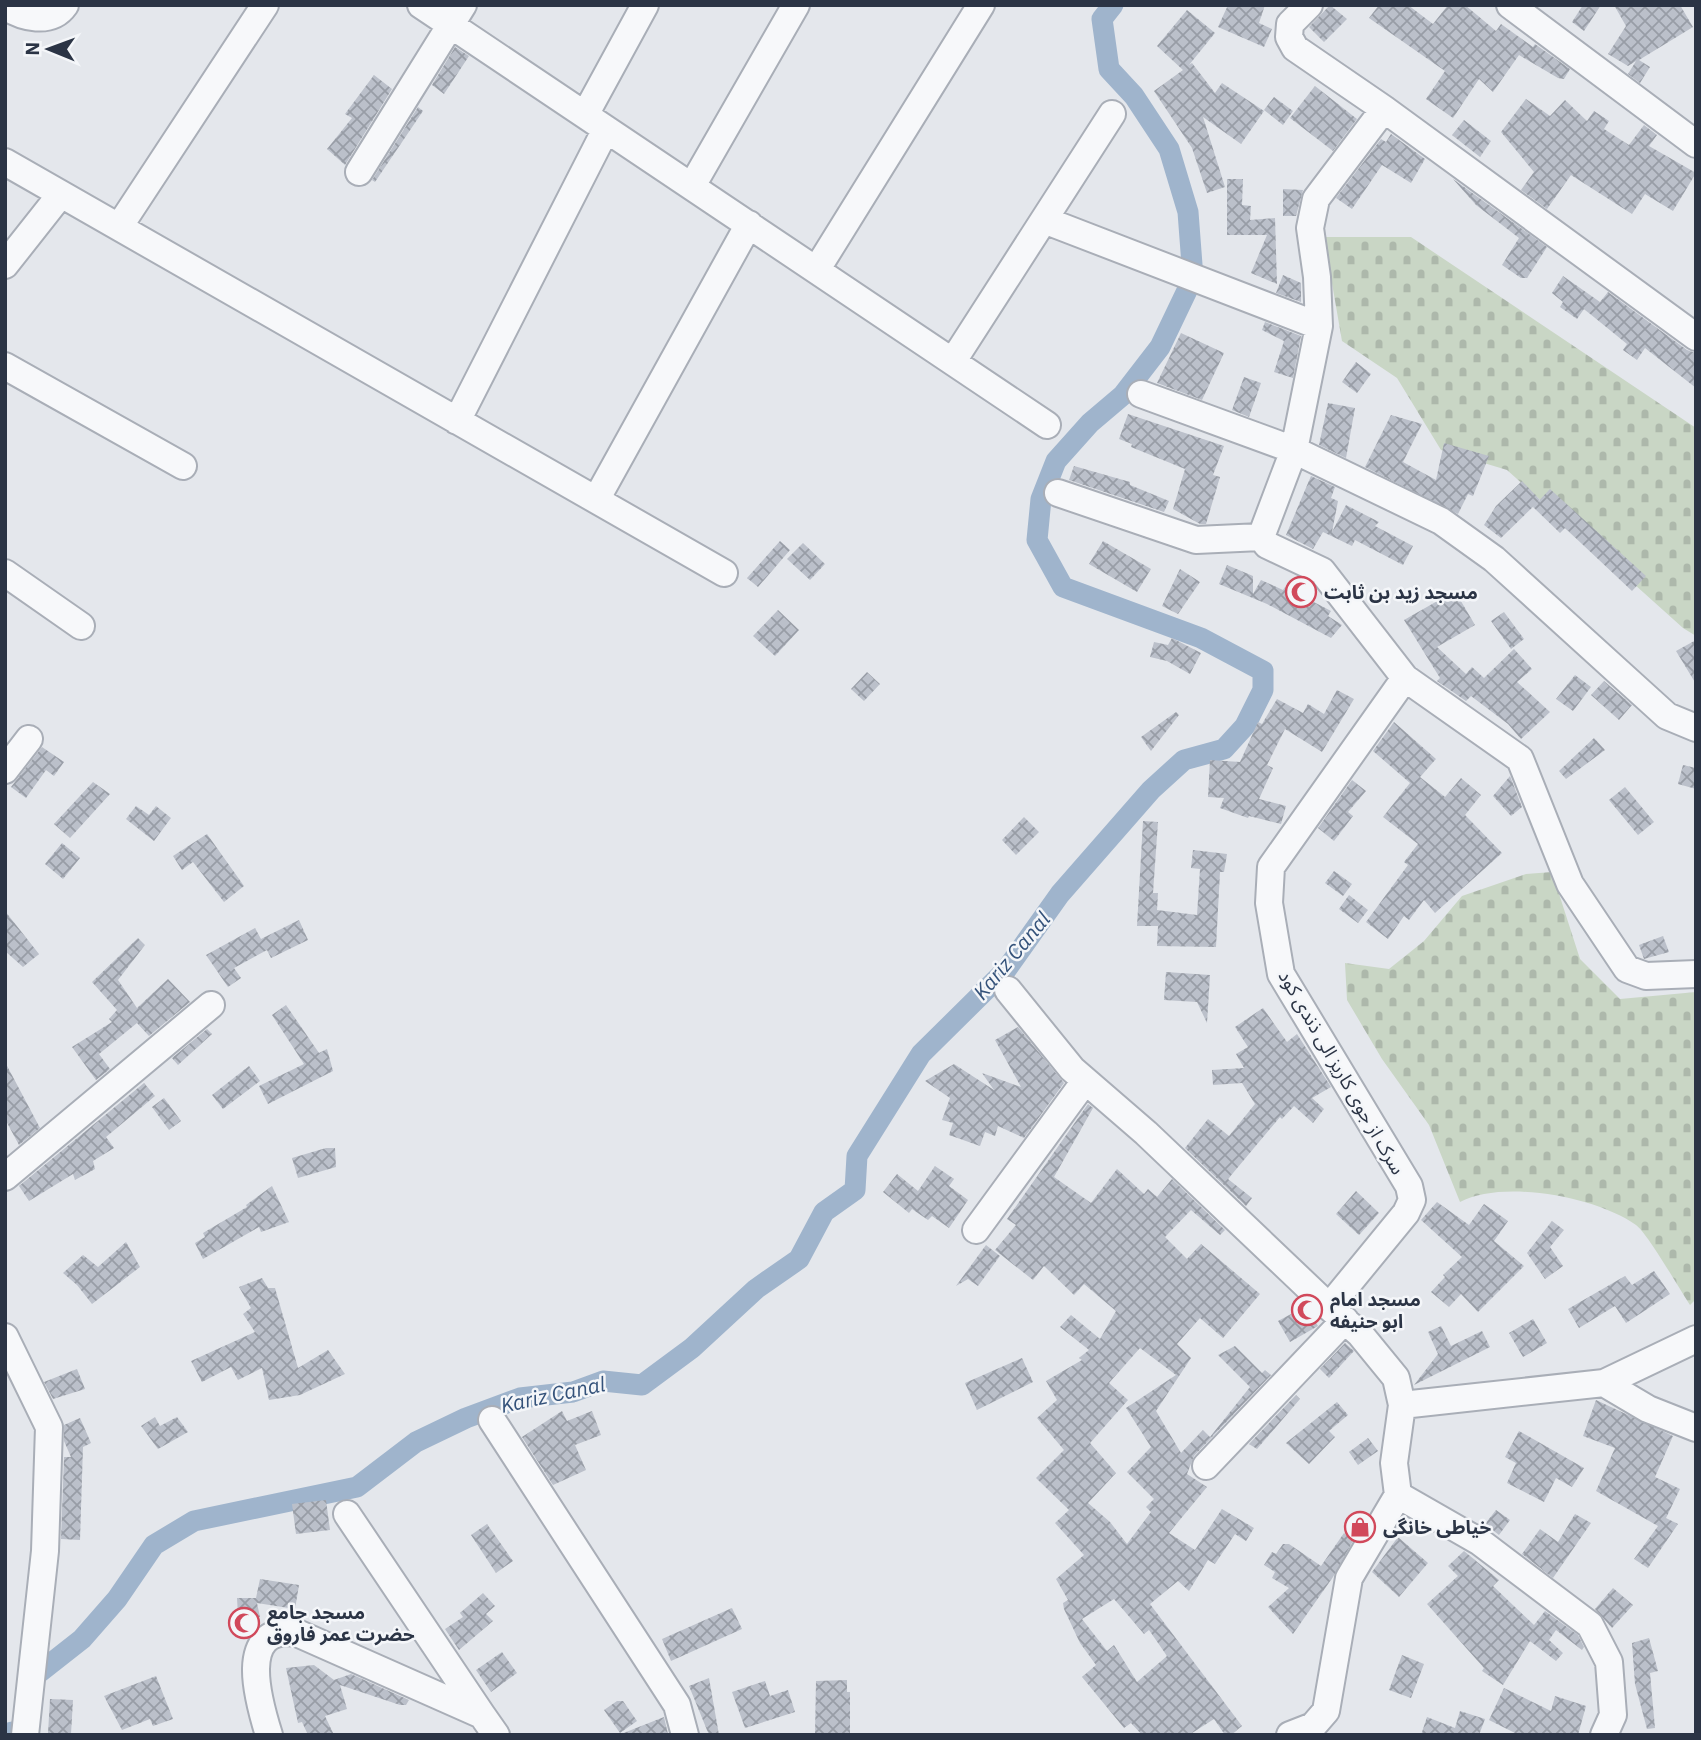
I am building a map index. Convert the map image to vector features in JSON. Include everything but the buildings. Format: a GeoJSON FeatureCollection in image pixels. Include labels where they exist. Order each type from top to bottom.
{"type":"FeatureCollection","features":[{"type":"Feature","properties":{"kind":"street"},"geometry":{"type":"LineString","coordinates":[[5,6],[37,19],[60,12],[65,5]]}},
{"type":"Feature","properties":{"kind":"street"},"geometry":{"type":"LineString","coordinates":[[119,227],[265,5]]}},
{"type":"Feature","properties":{"kind":"street"},"geometry":{"type":"LineString","coordinates":[[421,5],[457,15],[596,122],[1047,425]]}},
{"type":"Feature","properties":{"kind":"street"},"geometry":{"type":"LineString","coordinates":[[457,421],[596,122],[645,5]]}},
{"type":"Feature","properties":{"kind":"street"},"geometry":{"type":"LineString","coordinates":[[692,186],[796,5]]}},
{"type":"Feature","properties":{"kind":"street"},"geometry":{"type":"LineString","coordinates":[[817,269],[981,5]]}},
{"type":"Feature","properties":{"kind":"street"},"geometry":{"type":"LineString","coordinates":[[1309,5],[1290,24],[1289,37],[1295,48],[1384,109],[1696,337]]}},
{"type":"Feature","properties":{"kind":"street"},"geometry":{"type":"LineString","coordinates":[[1510,5],[1696,144]]}},
{"type":"Feature","properties":{"kind":"street"},"geometry":{"type":"LineString","coordinates":[[359,172],[457,15]]}},
{"type":"Feature","properties":{"kind":"street"},"geometry":{"type":"LineString","coordinates":[[1261,537],[1294,450],[1319,326],[1317,277],[1310,228],[1316,199],[1384,109]]}},
{"type":"Feature","properties":{"kind":"street"},"geometry":{"type":"LineString","coordinates":[[953,361],[1112,114]]}},
{"type":"Feature","properties":{"kind":"street"},"geometry":{"type":"LineString","coordinates":[[5,162],[724,573]]}},
{"type":"Feature","properties":{"kind":"street"},"geometry":{"type":"LineString","coordinates":[[5,265],[61,194]]}},
{"type":"Feature","properties":{"kind":"street"},"geometry":{"type":"LineString","coordinates":[[1044,220],[1319,326]]}},
{"type":"Feature","properties":{"kind":"street"},"geometry":{"type":"LineString","coordinates":[[596,500],[749,224]]}},
{"type":"Feature","properties":{"kind":"street"},"geometry":{"type":"LineString","coordinates":[[5,366],[183,466]]}},
{"type":"Feature","properties":{"kind":"street"},"geometry":{"type":"LineString","coordinates":[[1141,394],[1294,450],[1441,522],[1494,559],[1560,615],[1667,716],[1696,728]]}},
{"type":"Feature","properties":{"kind":"street"},"geometry":{"type":"LineString","coordinates":[[1058,493],[1196,540],[1261,537]]}},
{"type":"Feature","properties":{"kind":"street"},"geometry":{"type":"LineString","coordinates":[[1261,537],[1267,545],[1322,571],[1405,678],[1520,759],[1570,884],[1627,969],[1646,976],[1696,974]]}},
{"type":"Feature","properties":{"kind":"street"},"geometry":{"type":"LineString","coordinates":[[5,573],[81,626]]}},
{"type":"Feature","properties":{"kind":"street","name":"سرک از جوی کاریز الی ذندی کود"},"geometry":{"type":"LineString","coordinates":[[1337,1314],[1406,1213],[1412,1200],[1409,1186],[1281,974],[1269,903],[1271,867],[1405,678]]}},
{"type":"Feature","properties":{"kind":"street"},"geometry":{"type":"LineString","coordinates":[[5,770],[29,739]]}},
{"type":"Feature","properties":{"kind":"street"},"geometry":{"type":"LineString","coordinates":[[1008,990],[1072,1069],[1146,1133],[1360,1334],[1396,1378],[1402,1405],[1394,1463],[1398,1495],[1349,1578],[1326,1711],[1311,1732]]}},
{"type":"Feature","properties":{"kind":"street"},"geometry":{"type":"LineString","coordinates":[[5,1177],[211,1005]]}},
{"type":"Feature","properties":{"kind":"street"},"geometry":{"type":"LineString","coordinates":[[976,1230],[1085,1081]]}},
{"type":"Feature","properties":{"kind":"street"},"geometry":{"type":"LineString","coordinates":[[1206,1466],[1337,1314]]}},
{"type":"Feature","properties":{"kind":"street"},"geometry":{"type":"LineString","coordinates":[[5,1338],[49,1427],[45,1551],[25,1735]]}},
{"type":"Feature","properties":{"kind":"street"},"geometry":{"type":"LineString","coordinates":[[1402,1405],[1604,1382],[1696,1339]]}},
{"type":"Feature","properties":{"kind":"street"},"geometry":{"type":"LineString","coordinates":[[1604,1382],[1648,1409],[1696,1428]]}},
{"type":"Feature","properties":{"kind":"street"},"geometry":{"type":"LineString","coordinates":[[492,1420],[677,1705],[685,1735]]}},
{"type":"Feature","properties":{"kind":"street"},"geometry":{"type":"LineString","coordinates":[[1398,1495],[1480,1542],[1590,1625],[1609,1662],[1613,1715],[1604,1735]]}},
{"type":"Feature","properties":{"kind":"street"},"geometry":{"type":"LineString","coordinates":[[347,1514],[489,1725]]}},
{"type":"Feature","properties":{"kind":"street"},"geometry":{"type":"LineString","coordinates":[[270,1734],[257,1700],[255,1673],[262,1647],[269,1636],[281,1631],[297,1633],[489,1725]]}},
{"type":"Feature","properties":{"kind":"green space"},"geometry":{"type":"Polygon","coordinates":[[[1324,237],[1411,237],[1696,428],[1696,636],[1683,628],[1507,470],[1441,450],[1397,378],[1342,341],[1324,237]]]}},
{"type":"Feature","properties":{"kind":"green space"},"geometry":{"type":"Polygon","coordinates":[[[1552,872],[1580,959],[1620,999],[1696,992],[1696,1299],[1690,1305],[1641,1230],[1619,1215],[1575,1199],[1550,1194],[1500,1192],[1478,1195],[1460,1202],[1429,1125],[1382,1059],[1347,1000],[1345,963],[1389,969],[1424,941],[1462,896],[1526,874],[1552,872]]]}},
{"type":"Feature","properties":{"kind":"waterway","name":"Kariz Canal"},"geometry":{"type":"LineString","coordinates":[[40,1672],[82,1639],[117,1599],[154,1545],[194,1521],[357,1487],[416,1442],[466,1418],[520,1398],[573,1392],[603,1381],[642,1385],[692,1348],[756,1289],[799,1259],[824,1212],[855,1190],[857,1156],[921,1054],[1006,970],[1060,894],[1151,790],[1184,760],[1224,749],[1245,726],[1263,690],[1263,671],[1201,638],[1063,587],[1037,540],[1041,499],[1056,461],[1090,423],[1123,395],[1160,347],[1193,278],[1188,212],[1169,149],[1134,96],[1109,69],[1102,19],[1113,5]]}},
{"type":"Feature","properties":{"kind":"waterway","name":"Kariz Canal"},"geometry":{"type":"LineString","coordinates":[[5,1734],[12,1732]]}},
{"type":"Feature","properties":{"kind":"place","name":"مسجد زید بن ثابت"},"geometry":{"type":"Point","coordinates":[1301,592]}},
{"type":"Feature","properties":{"kind":"place","name":"مسجد امام ابو حنیفه"},"geometry":{"type":"Point","coordinates":[1307,1310]}},
{"type":"Feature","properties":{"kind":"place","name":"خیاطی خانگی"},"geometry":{"type":"Point","coordinates":[1360,1527]}},
{"type":"Feature","properties":{"kind":"place","name":"مسجد جامع حضرت عمر فاروق"},"geometry":{"type":"Point","coordinates":[244,1623]}}]}
